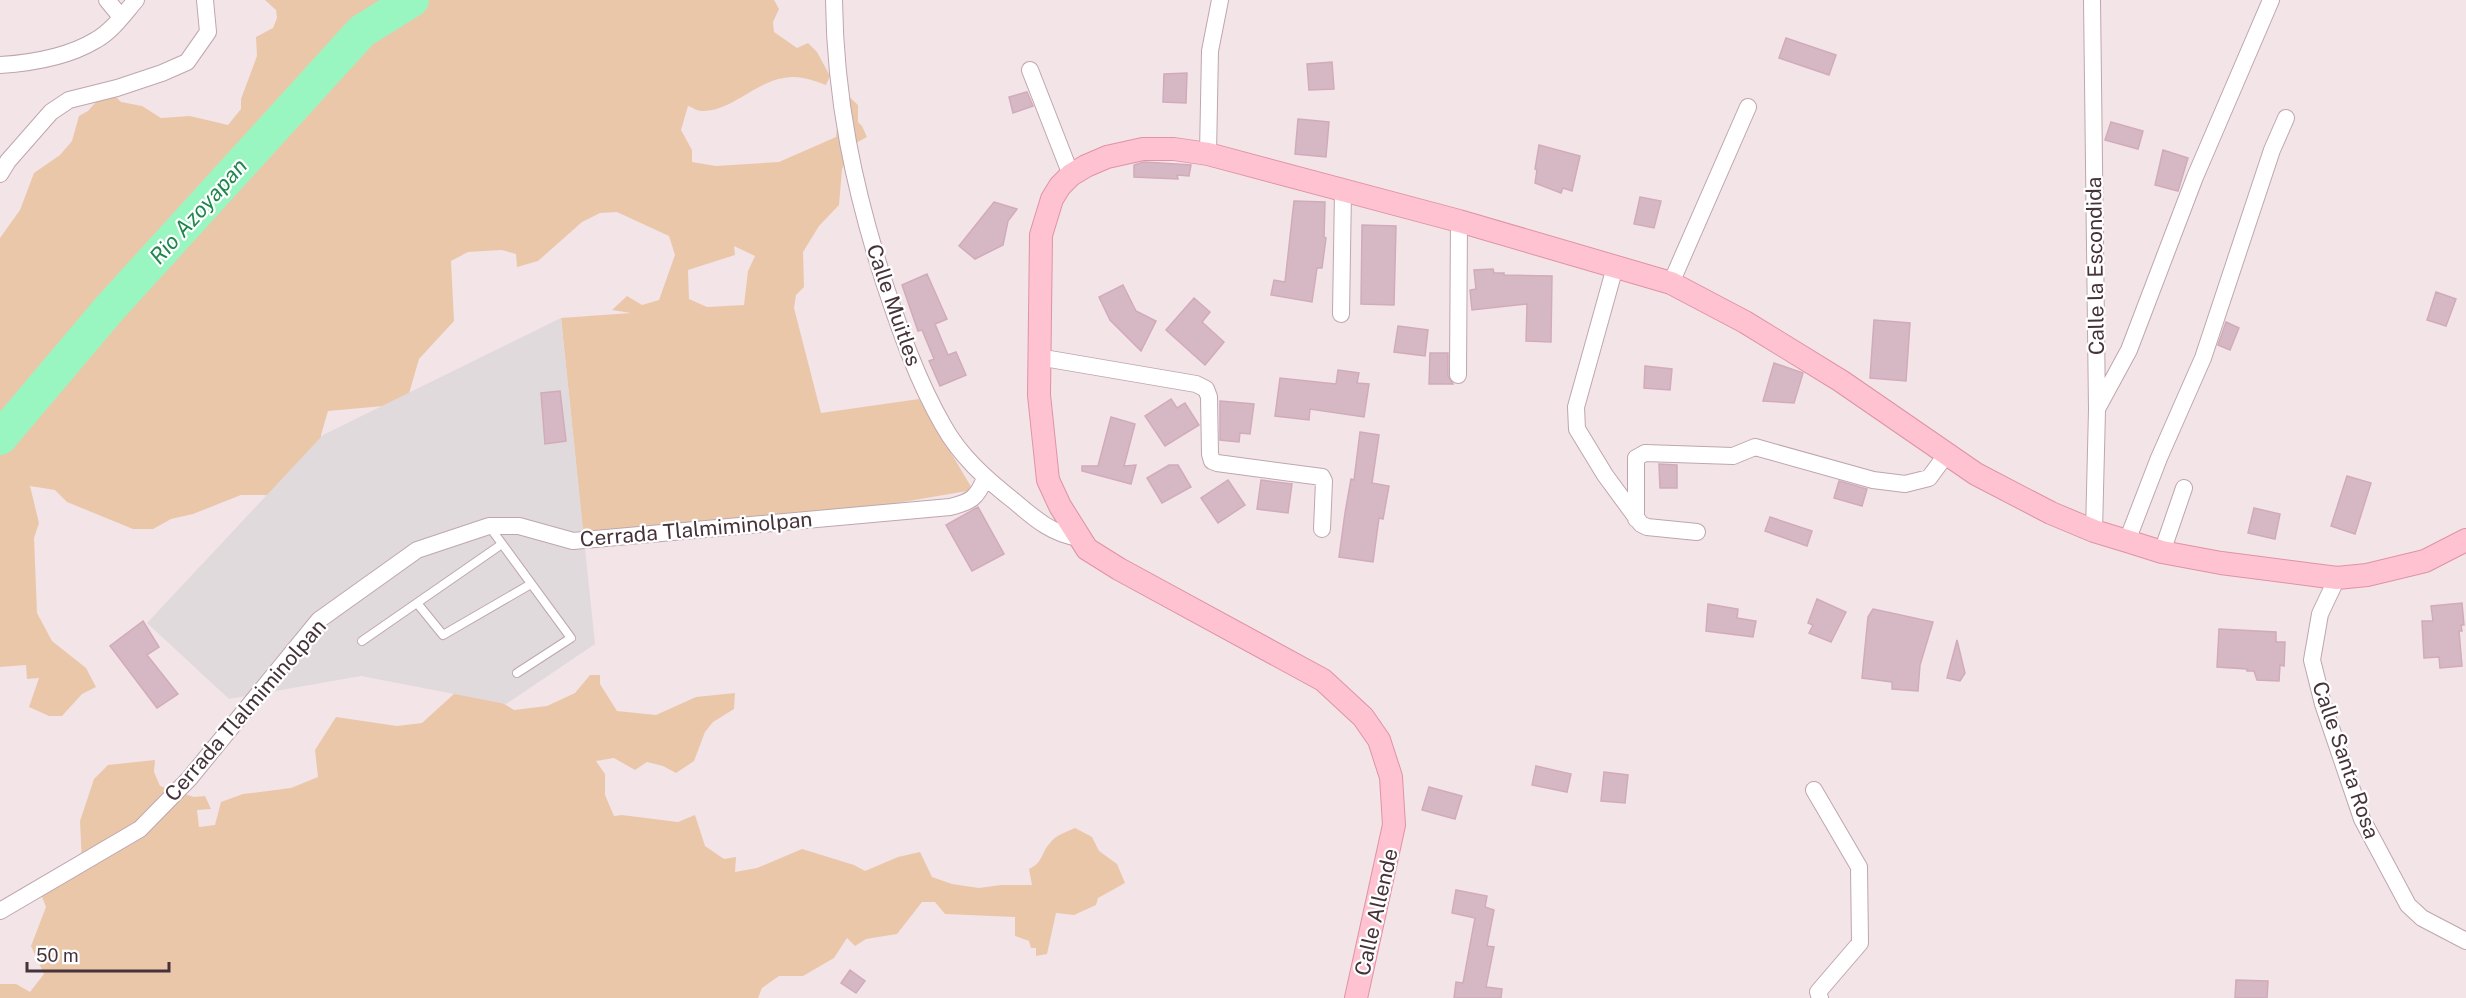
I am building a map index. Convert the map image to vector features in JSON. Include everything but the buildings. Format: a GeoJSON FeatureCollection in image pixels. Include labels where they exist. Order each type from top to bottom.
{"type":"FeatureCollection","features":[{"type":"Feature","properties":{"kind":"street"},"geometry":{"type":"LineString","coordinates":[[107,0],[121,17]]}},
{"type":"Feature","properties":{"kind":"street"},"geometry":{"type":"LineString","coordinates":[[0,65],[58,57],[96,40],[136,0]]}},
{"type":"Feature","properties":{"kind":"street"},"geometry":{"type":"LineString","coordinates":[[0,174],[8,161],[51,112],[69,100],[117,88],[187,62],[207,32],[205,0]]}},
{"type":"Feature","properties":{"kind":"street","name":"Calle Muitles"},"geometry":{"type":"LineString","coordinates":[[834,0],[834,47],[844,128],[856,187],[900,332],[943,426],[971,463],[985,478],[1039,522],[1065,536],[1080,538]]}},
{"type":"Feature","properties":{"kind":"street"},"geometry":{"type":"LineString","coordinates":[[1208,154],[1210,51],[1220,0]]}},
{"type":"Feature","properties":{"kind":"street","name":"Calle la Escondida"},"geometry":{"type":"LineString","coordinates":[[2092,0],[2097,410],[2094,531]]}},
{"type":"Feature","properties":{"kind":"street"},"geometry":{"type":"LineString","coordinates":[[2097,410],[2129,350],[2195,177],[2271,0]]}},
{"type":"Feature","properties":{"kind":"street"},"geometry":{"type":"LineString","coordinates":[[1030,70],[1071,175],[1107,157],[1143,149],[1174,149],[1208,154],[1459,220],[1671,283],[1744,322],[1841,381],[1976,474],[2051,513],[2094,531],[2162,552],[2270,571],[2337,578],[2367,576],[2425,561],[2466,540]]}},
{"type":"Feature","properties":{"kind":"street"},"geometry":{"type":"LineString","coordinates":[[1671,283],[1748,107]]}},
{"type":"Feature","properties":{"kind":"street"},"geometry":{"type":"LineString","coordinates":[[2127,541],[2158,458],[2203,358],[2272,150],[2286,118]]}},
{"type":"Feature","properties":{"kind":"street","name":"Calle Allende"},"geometry":{"type":"LineString","coordinates":[[1071,175],[1063,182],[1052,199],[1041,235],[1038,357],[1041,426],[1048,480],[1060,506],[1087,549],[1323,680],[1363,717],[1379,740],[1391,777],[1394,825],[1356,998]]}},
{"type":"Feature","properties":{"kind":"street"},"geometry":{"type":"LineString","coordinates":[[1341,314],[1343,191]]}},
{"type":"Feature","properties":{"kind":"street"},"geometry":{"type":"LineString","coordinates":[[1458,375],[1459,220]]}},
{"type":"Feature","properties":{"kind":"street"},"geometry":{"type":"LineString","coordinates":[[1615,267],[1575,417],[1577,429],[1605,475],[1636,519],[1647,527],[1697,532]]}},
{"type":"Feature","properties":{"kind":"street"},"geometry":{"type":"LineString","coordinates":[[1038,357],[1196,384],[1206,389],[1209,397],[1212,460],[1217,463],[1322,477],[1324,481],[1322,529]]}},
{"type":"Feature","properties":{"kind":"street"},"geometry":{"type":"LineString","coordinates":[[1636,519],[1636,462],[1638,456],[1645,453],[1733,456],[1755,447],[1873,480],[1905,484],[1929,478],[1946,455]]}},
{"type":"Feature","properties":{"kind":"street","name":"Cerrada Tlalmiminolpan"},"geometry":{"type":"LineString","coordinates":[[0,911],[140,829],[189,779],[319,620],[417,550],[489,526],[519,526],[573,541],[950,507],[963,504],[978,495],[985,478]]}},
{"type":"Feature","properties":{"kind":"street"},"geometry":{"type":"LineString","coordinates":[[2162,552],[2184,488]]}},
{"type":"Feature","properties":{"kind":"street","name":"Calle Santa Rosa"},"geometry":{"type":"LineString","coordinates":[[2337,578],[2320,614],[2312,660],[2323,704],[2362,819],[2408,904],[2422,918],[2466,941]]}},
{"type":"Feature","properties":{"kind":"street"},"geometry":{"type":"LineString","coordinates":[[1814,790],[1859,867],[1860,943],[1818,992],[1820,998]]}},
{"type":"Feature","properties":{"kind":"lane"},"geometry":{"type":"LineString","coordinates":[[489,526],[571,638],[517,673]]}},
{"type":"Feature","properties":{"kind":"lane"},"geometry":{"type":"LineString","coordinates":[[362,641],[502,544]]}},
{"type":"Feature","properties":{"kind":"lane"},"geometry":{"type":"LineString","coordinates":[[417,603],[442,635],[531,584]]}},
{"type":"Feature","properties":{"kind":"shaded area"},"geometry":{"type":"Polygon","coordinates":[[[265,0],[774,0],[779,9],[773,22],[774,32],[797,48],[808,43],[817,52],[830,76],[826,85],[790,77],[763,85],[723,107],[699,111],[688,106],[681,130],[692,150],[692,162],[716,166],[779,162],[836,137],[840,101],[844,92],[858,105],[858,122],[867,137],[854,144],[842,169],[839,205],[819,226],[803,252],[804,287],[796,295],[794,308],[821,413],[919,399],[973,490],[844,512],[583,532],[561,318],[631,313],[612,310],[627,296],[642,305],[659,300],[675,255],[669,236],[617,212],[600,213],[582,222],[538,261],[517,267],[516,254],[502,250],[468,252],[451,261],[454,321],[419,359],[406,404],[328,411],[321,435],[323,479],[314,499],[241,495],[193,514],[171,519],[153,529],[133,529],[67,502],[55,490],[30,486],[39,523],[34,538],[37,613],[52,641],[86,668],[96,687],[82,694],[62,716],[49,716],[29,707],[39,678],[27,679],[26,665],[0,667],[0,238],[20,210],[34,173],[60,155],[72,141],[79,116],[88,111],[103,94],[113,94],[121,102],[142,106],[161,118],[190,116],[228,125],[241,109],[241,99],[257,56],[256,37],[273,28],[277,18],[276,10],[265,0]],[[734,246],[735,255],[688,270],[689,299],[707,307],[744,305],[748,271],[755,256],[734,246]]]}},
{"type":"Feature","properties":{"kind":"shaded area"},"geometry":{"type":"Polygon","coordinates":[[[561,318],[595,644],[506,704],[361,676],[229,699],[147,623],[323,435],[561,318]]]}},
{"type":"Feature","properties":{"kind":"shaded area"},"geometry":{"type":"Polygon","coordinates":[[[590,675],[600,675],[600,684],[617,711],[656,715],[696,697],[735,693],[734,709],[713,722],[705,732],[694,761],[676,773],[663,766],[647,762],[635,770],[614,758],[596,761],[605,774],[605,795],[614,816],[678,822],[695,815],[705,846],[724,859],[736,857],[735,872],[757,868],[802,849],[854,865],[865,871],[898,857],[920,852],[932,877],[952,884],[979,888],[1032,885],[1029,869],[1040,861],[1052,840],[1075,828],[1092,837],[1099,851],[1117,864],[1125,883],[1098,898],[1096,905],[1074,915],[1056,913],[1047,954],[1036,956],[1036,948],[1031,948],[1029,941],[1015,936],[1015,917],[945,914],[935,902],[922,902],[897,934],[866,939],[855,946],[847,938],[834,958],[803,976],[779,976],[762,988],[758,998],[0,998],[0,984],[16,984],[30,992],[44,974],[31,946],[46,907],[37,884],[82,864],[80,821],[94,779],[108,765],[155,760],[154,772],[160,786],[194,797],[205,796],[211,809],[197,810],[199,827],[215,825],[221,802],[243,794],[291,788],[318,777],[315,750],[336,717],[397,726],[422,723],[455,693],[498,700],[514,710],[547,706],[575,693],[590,675]]]}},
{"type":"Feature","properties":{"kind":"waterway","name":"Rio Azoyapan"},"geometry":{"type":"LineString","coordinates":[[0,438],[109,309],[362,31],[412,0]]}}]}
